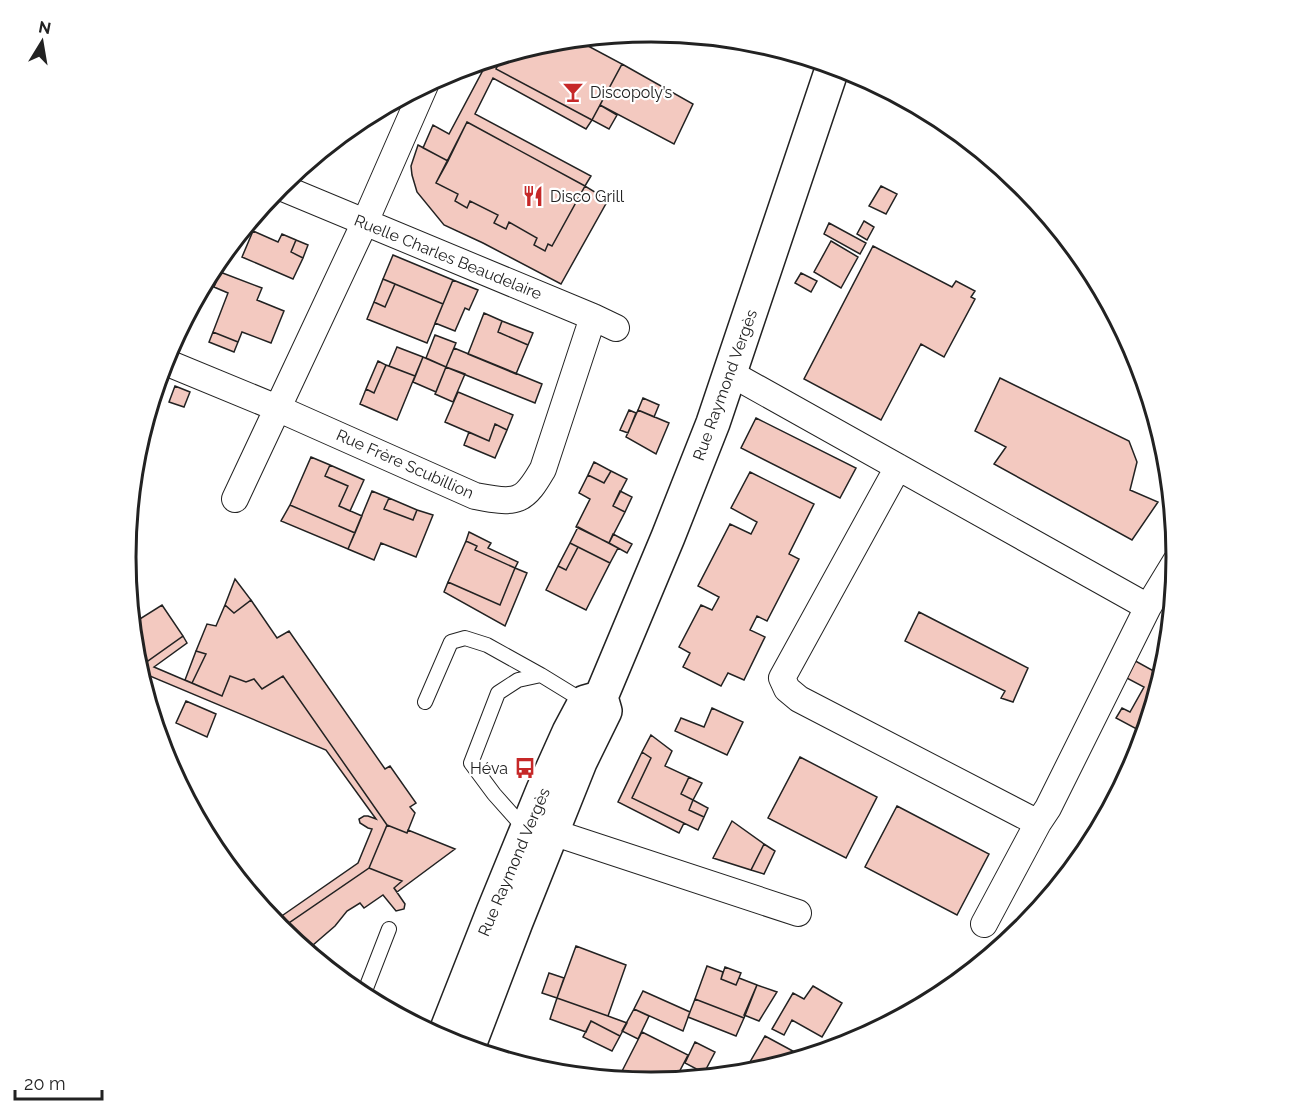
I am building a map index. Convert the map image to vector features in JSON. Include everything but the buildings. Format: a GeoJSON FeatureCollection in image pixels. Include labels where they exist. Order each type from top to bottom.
{"type":"FeatureCollection","features":[{"type":"Feature","properties":{"kind":"main road","name":"Rue Raymond Vergès"},"geometry":{"type":"LineString","coordinates":[[467,1038],[516,922],[540,831],[580,762],[605,711],[593,700],[668,537],[713,423],[830,74]]}},
{"type":"Feature","properties":{"kind":"street"},"geometry":{"type":"LineString","coordinates":[[235,499],[365,222],[420,97]]}},
{"type":"Feature","properties":{"kind":"street","name":"Ruelle Charles Beaudelaire"},"geometry":{"type":"LineString","coordinates":[[289,190],[593,316],[616,328]]}},
{"type":"Feature","properties":{"kind":"street","name":"Rue Frère Scubillion"},"geometry":{"type":"LineString","coordinates":[[173,366],[277,408],[475,496],[495,500],[518,498],[532,486],[543,469],[593,316]]}},
{"type":"Feature","properties":{"kind":"street"},"geometry":{"type":"LineString","coordinates":[[730,373],[1148,607]]}},
{"type":"Feature","properties":{"kind":"street"},"geometry":{"type":"LineString","coordinates":[[898,467],[782,678],[787,690],[799,699],[1038,823]]}},
{"type":"Feature","properties":{"kind":"street"},"geometry":{"type":"LineString","coordinates":[[984,924],[1048,808],[1148,607],[1165,580]]}},
{"type":"Feature","properties":{"kind":"street"},"geometry":{"type":"LineString","coordinates":[[540,831],[798,913]]}},
{"type":"Feature","properties":{"kind":"lane"},"geometry":{"type":"LineString","coordinates":[[425,702],[451,642],[465,638],[487,645],[593,700]]}},
{"type":"Feature","properties":{"kind":"lane"},"geometry":{"type":"LineString","coordinates":[[540,831],[494,795],[471,763],[498,693],[518,680],[542,675]]}},
{"type":"Feature","properties":{"kind":"lane"},"geometry":{"type":"LineString","coordinates":[[367,987],[389,929]]}},
{"type":"Feature","properties":{"kind":"place","name":"Discopoly’s"},"geometry":{"type":"Point","coordinates":[573,92]}},
{"type":"Feature","properties":{"kind":"place","name":"Disco Grill"},"geometry":{"type":"Point","coordinates":[533,196]}},
{"type":"Feature","properties":{"kind":"place","name":"Héva"},"geometry":{"type":"Point","coordinates":[525,768]}}]}
